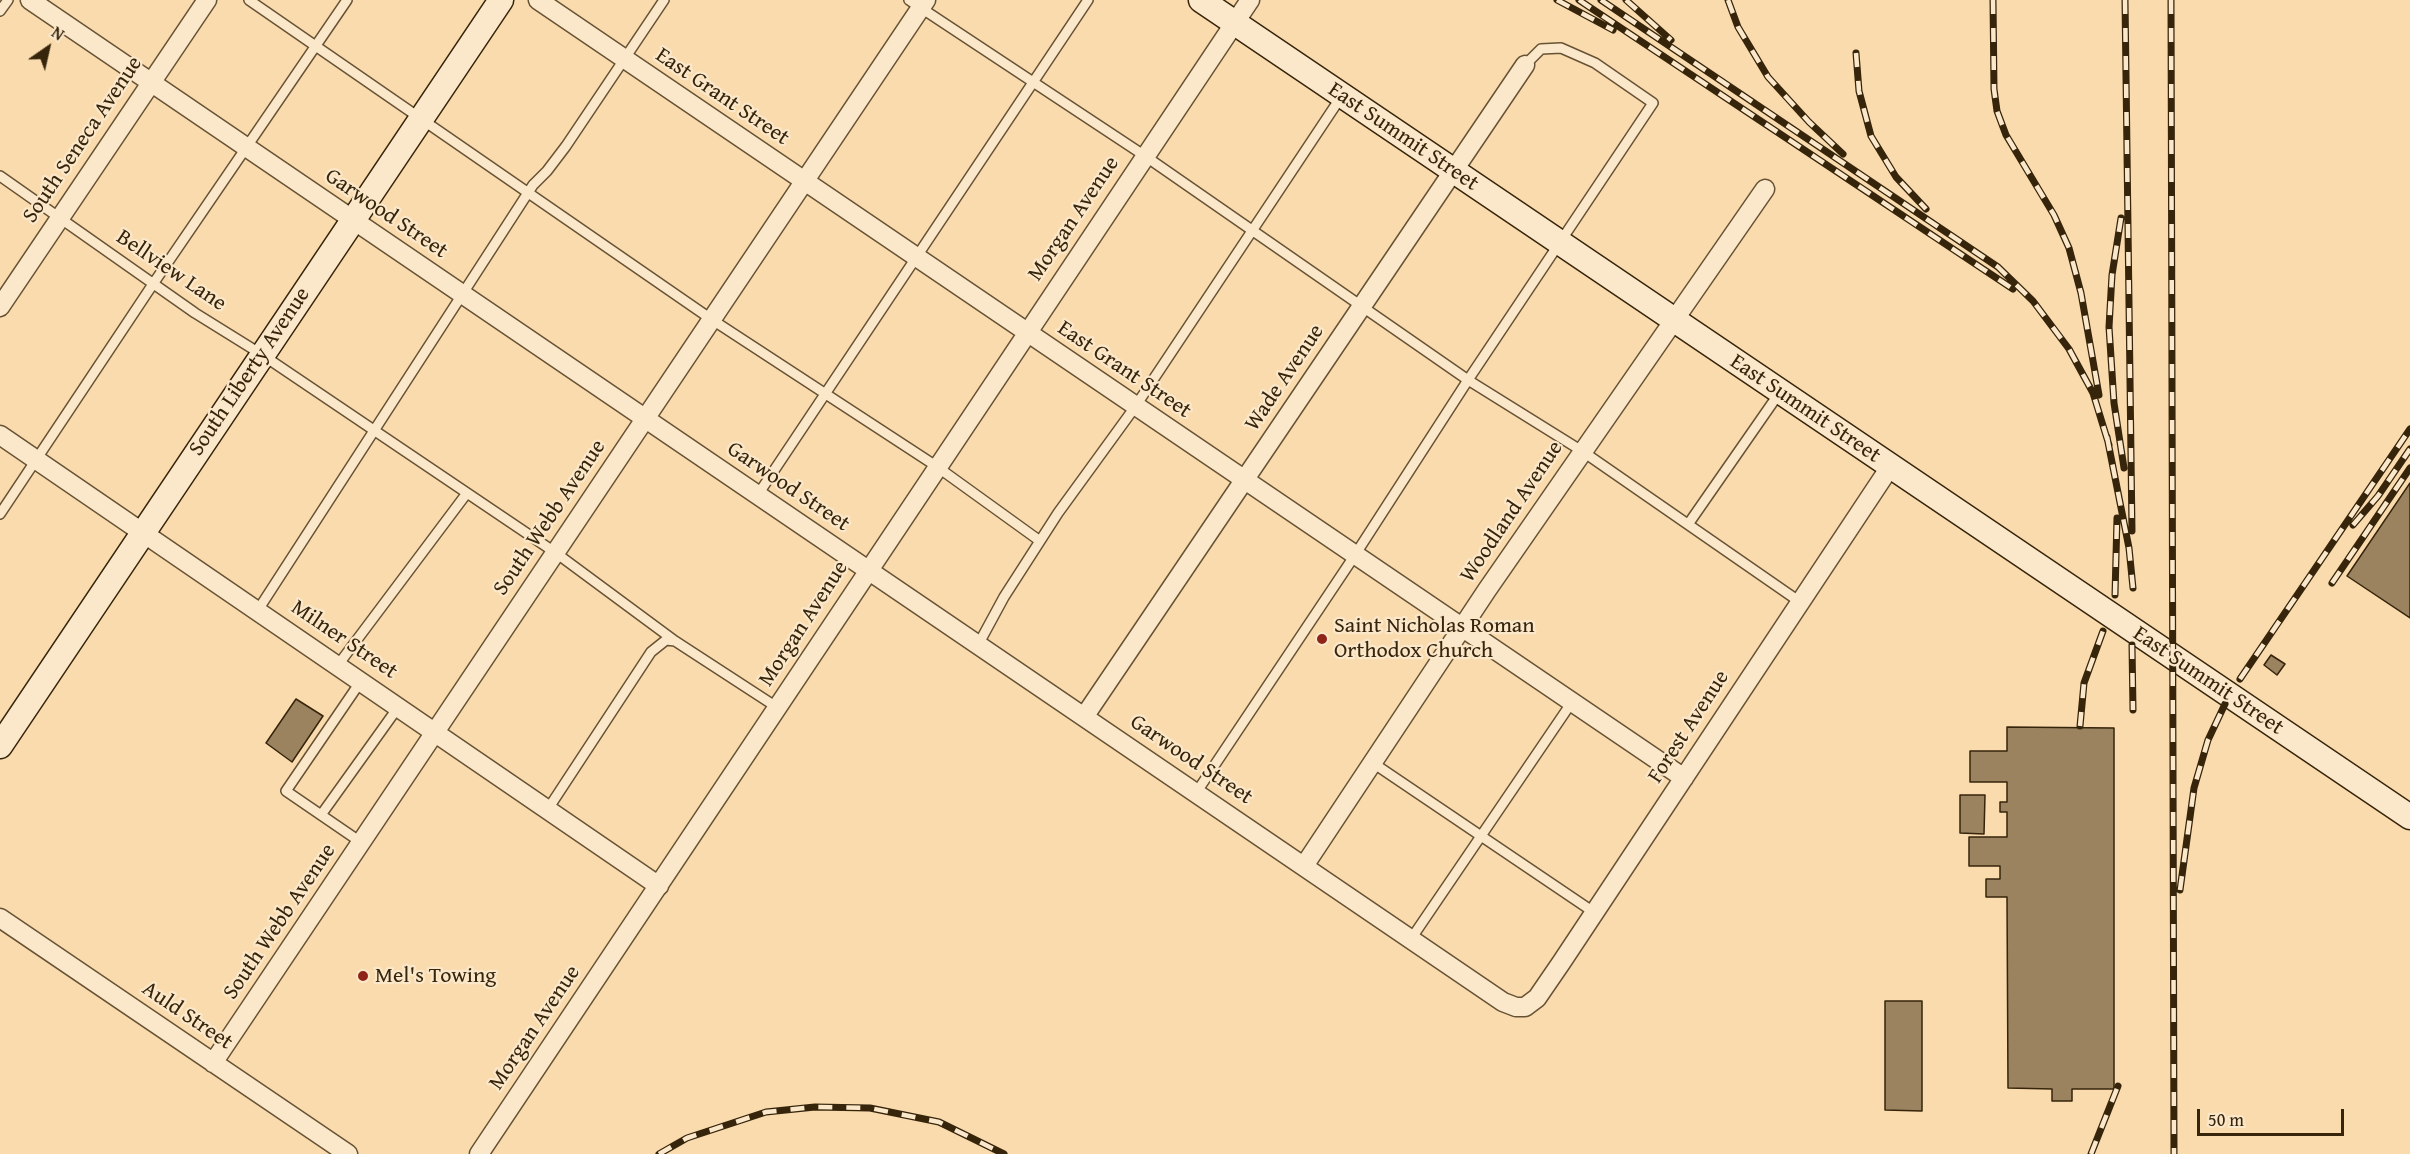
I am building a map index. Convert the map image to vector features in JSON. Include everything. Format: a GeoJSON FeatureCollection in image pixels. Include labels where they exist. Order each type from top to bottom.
{"type":"FeatureCollection","features":[{"type":"Feature","properties":{"kind":"street","name":"Garwood Street"},"geometry":{"type":"LineString","coordinates":[[30,0],[1503,1002],[1522,1007]]}},
{"type":"Feature","properties":{"kind":"street","name":"South Seneca Avenue"},"geometry":{"type":"LineString","coordinates":[[0,307],[207,0]]}},
{"type":"Feature","properties":{"kind":"street","name":"South Liberty Avenue"},"geometry":{"type":"LineString","coordinates":[[0,746],[261,354],[501,0]]}},
{"type":"Feature","properties":{"kind":"street","name":"East Grant Street"},"geometry":{"type":"LineString","coordinates":[[538,0],[1684,778]]}},
{"type":"Feature","properties":{"kind":"street","name":"East Summit Street"},"geometry":{"type":"LineString","coordinates":[[1201,0],[2410,817]]}},
{"type":"Feature","properties":{"kind":"street","name":"Morgan Avenue"},"geometry":{"type":"LineString","coordinates":[[479,1154],[778,708],[936,466],[1250,0]]}},
{"type":"Feature","properties":{"kind":"street","name":"South Webb Avenue"},"geometry":{"type":"LineString","coordinates":[[213,1063],[645,420],[919,3]]}},
{"type":"Feature","properties":{"kind":"street","name":"Wade Avenue"},"geometry":{"type":"LineString","coordinates":[[1084,717],[1525,65]]}},
{"type":"Feature","properties":{"kind":"street","name":"Woodland Avenue"},"geometry":{"type":"LineString","coordinates":[[1304,866],[1582,451],[1765,189]]}},
{"type":"Feature","properties":{"kind":"street","name":"Milner Street"},"geometry":{"type":"LineString","coordinates":[[0,435],[659,886]]}},
{"type":"Feature","properties":{"kind":"street","name":"Forest Avenue"},"geometry":{"type":"LineString","coordinates":[[1522,1007],[1537,998],[1595,913],[1890,467]]}},
{"type":"Feature","properties":{"kind":"street","name":"Auld Street"},"geometry":{"type":"LineString","coordinates":[[0,918],[348,1154]]}},
{"type":"Feature","properties":{"kind":"lane"},"geometry":{"type":"LineString","coordinates":[[0,11],[8,0]]}},
{"type":"Feature","properties":{"kind":"lane"},"geometry":{"type":"LineString","coordinates":[[249,0],[711,319],[936,466],[1040,541]]}},
{"type":"Feature","properties":{"kind":"lane"},"geometry":{"type":"LineString","coordinates":[[0,514],[153,284],[347,0]]}},
{"type":"Feature","properties":{"kind":"lane"},"geometry":{"type":"LineString","coordinates":[[258,610],[529,192],[566,146],[664,0]]}},
{"type":"Feature","properties":{"kind":"lane"},"geometry":{"type":"LineString","coordinates":[[757,496],[1088,0]]}},
{"type":"Feature","properties":{"kind":"lane"},"geometry":{"type":"LineString","coordinates":[[919,3],[1363,305],[1468,380],[1582,451],[1800,602]]}},
{"type":"Feature","properties":{"kind":"lane"},"geometry":{"type":"LineString","coordinates":[[1196,793],[1653,103],[1595,63],[1561,48],[1541,50],[1525,65]]}},
{"type":"Feature","properties":{"kind":"lane"},"geometry":{"type":"LineString","coordinates":[[978,645],[1004,597],[1040,541],[1135,406],[1342,96]]}},
{"type":"Feature","properties":{"kind":"lane","name":"Bellview Lane"},"geometry":{"type":"LineString","coordinates":[[0,176],[153,284],[375,430],[556,553],[675,641],[778,708]]}},
{"type":"Feature","properties":{"kind":"lane"},"geometry":{"type":"LineString","coordinates":[[1689,523],[1780,392]]}},
{"type":"Feature","properties":{"kind":"lane"},"geometry":{"type":"LineString","coordinates":[[338,665],[467,493]]}},
{"type":"Feature","properties":{"kind":"lane"},"geometry":{"type":"LineString","coordinates":[[548,809],[651,652],[666,640],[675,641]]}},
{"type":"Feature","properties":{"kind":"lane"},"geometry":{"type":"LineString","coordinates":[[361,680],[286,791],[362,843]]}},
{"type":"Feature","properties":{"kind":"lane"},"geometry":{"type":"LineString","coordinates":[[1412,939],[1572,702]]}},
{"type":"Feature","properties":{"kind":"lane"},"geometry":{"type":"LineString","coordinates":[[321,815],[399,706]]}},
{"type":"Feature","properties":{"kind":"lane"},"geometry":{"type":"LineString","coordinates":[[1373,763],[1595,913]]}},
{"type":"Feature","properties":{"kind":"building"},"geometry":{"type":"Polygon","coordinates":[[[2410,483],[2410,618],[2347,576],[2410,483]]]}},
{"type":"Feature","properties":{"kind":"building"},"geometry":{"type":"Polygon","coordinates":[[[2271,655],[2285,664],[2277,675],[2264,665],[2271,655]]]}},
{"type":"Feature","properties":{"kind":"building"},"geometry":{"type":"Polygon","coordinates":[[[296,699],[323,716],[292,762],[266,743],[296,699]]]}},
{"type":"Feature","properties":{"kind":"building"},"geometry":{"type":"Polygon","coordinates":[[[2007,727],[2114,728],[2114,1089],[2072,1089],[2072,1101],[2052,1101],[2052,1089],[2008,1088],[2007,897],[1986,897],[1986,879],[2000,879],[2000,866],[1969,866],[1969,837],[2007,837],[2007,812],[2000,812],[2000,802],[2007,802],[2007,782],[1970,782],[1970,751],[2007,751],[2007,727]]]}},
{"type":"Feature","properties":{"kind":"building"},"geometry":{"type":"Polygon","coordinates":[[[1960,795],[1985,795],[1984,834],[1960,833],[1960,795]]]}},
{"type":"Feature","properties":{"kind":"building"},"geometry":{"type":"Polygon","coordinates":[[[1885,1001],[1922,1001],[1922,1111],[1885,1110],[1885,1001]]]}},
{"type":"Feature","properties":{"kind":"railway"},"geometry":{"type":"LineString","coordinates":[[1557,0],[1613,30]]}},
{"type":"Feature","properties":{"kind":"railway"},"geometry":{"type":"LineString","coordinates":[[1579,0],[2013,289]]}},
{"type":"Feature","properties":{"kind":"railway"},"geometry":{"type":"LineString","coordinates":[[1601,0],[1998,267],[2033,301],[2069,349],[2093,393],[2109,445]]}},
{"type":"Feature","properties":{"kind":"railway"},"geometry":{"type":"LineString","coordinates":[[1626,0],[1671,40]]}},
{"type":"Feature","properties":{"kind":"railway"},"geometry":{"type":"LineString","coordinates":[[1728,0],[1738,27],[1768,77],[1809,122],[1843,154]]}},
{"type":"Feature","properties":{"kind":"railway"},"geometry":{"type":"LineString","coordinates":[[1993,0],[1994,89],[1997,111],[2006,135],[2054,215],[2069,248],[2081,293],[2099,395]]}},
{"type":"Feature","properties":{"kind":"railway"},"geometry":{"type":"LineString","coordinates":[[2125,0],[2132,531]]}},
{"type":"Feature","properties":{"kind":"railway"},"geometry":{"type":"LineString","coordinates":[[2171,0],[2174,1154]]}},
{"type":"Feature","properties":{"kind":"railway"},"geometry":{"type":"LineString","coordinates":[[1856,53],[1859,91],[1871,136],[1896,177],[1926,209]]}},
{"type":"Feature","properties":{"kind":"railway"},"geometry":{"type":"LineString","coordinates":[[2121,218],[2112,275],[2109,327],[2114,403],[2124,468]]}},
{"type":"Feature","properties":{"kind":"railway"},"geometry":{"type":"LineString","coordinates":[[2240,679],[2410,429]]}},
{"type":"Feature","properties":{"kind":"railway"},"geometry":{"type":"LineString","coordinates":[[2107,437],[2129,548],[2133,588]]}},
{"type":"Feature","properties":{"kind":"railway"},"geometry":{"type":"LineString","coordinates":[[2353,525],[2378,496],[2410,449]]}},
{"type":"Feature","properties":{"kind":"railway"},"geometry":{"type":"LineString","coordinates":[[2332,583],[2410,468]]}},
{"type":"Feature","properties":{"kind":"railway"},"geometry":{"type":"LineString","coordinates":[[2115,595],[2117,518]]}},
{"type":"Feature","properties":{"kind":"railway"},"geometry":{"type":"LineString","coordinates":[[2080,726],[2084,683],[2103,631]]}},
{"type":"Feature","properties":{"kind":"railway"},"geometry":{"type":"LineString","coordinates":[[2132,645],[2133,710]]}},
{"type":"Feature","properties":{"kind":"railway"},"geometry":{"type":"LineString","coordinates":[[2180,890],[2194,788],[2208,740],[2225,704]]}},
{"type":"Feature","properties":{"kind":"railway"},"geometry":{"type":"LineString","coordinates":[[2091,1154],[2118,1086]]}},
{"type":"Feature","properties":{"kind":"railway"},"geometry":{"type":"LineString","coordinates":[[659,1154],[687,1138],[766,1112],[815,1107],[870,1108],[939,1122],[1004,1154]]}},
{"type":"Feature","properties":{"kind":"place","name":"Saint Nicholas Roman Orthodox Church"},"geometry":{"type":"Point","coordinates":[1322,639]}},
{"type":"Feature","properties":{"kind":"place","name":"Mel's Towing"},"geometry":{"type":"Point","coordinates":[363,976]}}]}
